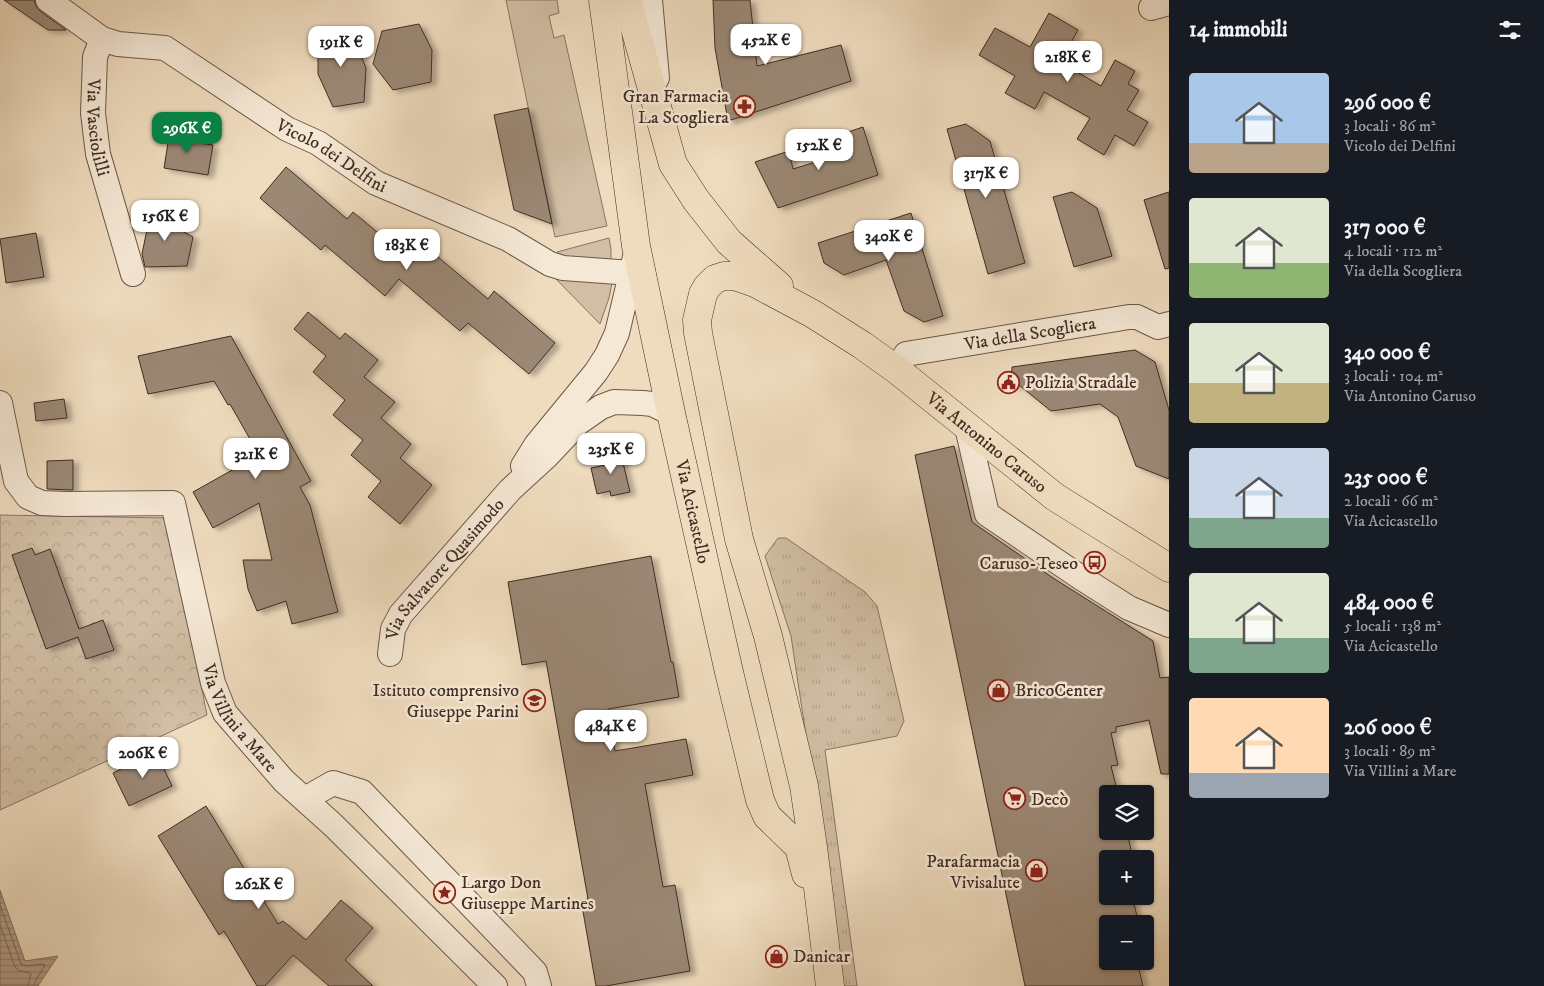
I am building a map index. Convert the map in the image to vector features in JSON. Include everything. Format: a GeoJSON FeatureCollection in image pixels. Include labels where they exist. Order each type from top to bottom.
{"type":"FeatureCollection","features":[{"type":"Feature","properties":{"kind":"main road","name":"Via Acicastello"},"geometry":{"type":"LineString","coordinates":[[603,0],[636,246],[671,414],[746,744],[760,800],[767,816],[799,847],[824,945]]}},
{"type":"Feature","properties":{"kind":"main road"},"geometry":{"type":"LineString","coordinates":[[627,0],[673,164],[696,200],[729,242],[813,314]]}},
{"type":"Feature","properties":{"kind":"main road","name":"Via Acicastello"},"geometry":{"type":"LineString","coordinates":[[813,314],[755,283],[735,276],[724,276],[715,279],[707,287],[703,294],[697,320],[739,539],[768,636],[804,786],[830,986]]}},
{"type":"Feature","properties":{"kind":"main road","name":"Via Antonino Caruso"},"geometry":{"type":"LineString","coordinates":[[813,314],[897,370],[1054,497],[1167,569]]}},
{"type":"Feature","properties":{"kind":"main road"},"geometry":{"type":"LineString","coordinates":[[767,816],[779,821],[786,819],[794,810],[795,805],[781,694]]}},
{"type":"Feature","properties":{"kind":"street","name":"Vicolo dei Delfini"},"geometry":{"type":"LineString","coordinates":[[48,0],[102,39],[118,44],[165,48],[287,129],[318,143],[376,183],[508,239],[550,264],[563,268],[632,273]]}},
{"type":"Feature","properties":{"kind":"street"},"geometry":{"type":"LineString","coordinates":[[650,0],[664,135]]}},
{"type":"Feature","properties":{"kind":"street","name":"Via Vasciolilli"},"geometry":{"type":"LineString","coordinates":[[102,39],[95,57],[93,112],[98,154],[133,274]]}},
{"type":"Feature","properties":{"kind":"street"},"geometry":{"type":"LineString","coordinates":[[510,490],[536,445],[596,372],[607,355],[617,333],[632,273],[636,246]]}},
{"type":"Feature","properties":{"kind":"street","name":"Via della Scogliera"},"geometry":{"type":"LineString","coordinates":[[897,370],[906,354],[915,352],[1129,317],[1137,317],[1158,327],[1169,324]]}},
{"type":"Feature","properties":{"kind":"street"},"geometry":{"type":"LineString","coordinates":[[510,490],[546,457],[578,423],[601,407],[614,402],[644,403],[652,404],[671,414]]}},
{"type":"Feature","properties":{"kind":"street","name":"Via Villini a Mare"},"geometry":{"type":"LineString","coordinates":[[0,403],[16,482],[28,497],[42,503],[65,504],[173,503],[213,683],[225,713],[284,781],[305,799],[495,986]]}},
{"type":"Feature","properties":{"kind":"street"},"geometry":{"type":"LineString","coordinates":[[967,427],[988,514],[1129,608],[1169,625]]}},
{"type":"Feature","properties":{"kind":"street","name":"Via Salvatore Quasimodo"},"geometry":{"type":"LineString","coordinates":[[390,654],[393,629],[401,614],[510,490]]}},
{"type":"Feature","properties":{"kind":"street"},"geometry":{"type":"LineString","coordinates":[[305,799],[333,783],[362,792],[535,972],[539,986]]}},
{"type":"Feature","properties":{"kind":"green space"},"geometry":{"type":"Polygon","coordinates":[[[506,0],[557,0],[559,13],[549,16],[554,38],[564,35],[607,226],[555,237],[506,0]]]}},
{"type":"Feature","properties":{"kind":"green space"},"geometry":{"type":"Polygon","coordinates":[[[609,238],[611,263],[559,258],[557,252],[609,238]]]}},
{"type":"Feature","properties":{"kind":"green space"},"geometry":{"type":"Polygon","coordinates":[[[555,278],[612,283],[600,324],[555,278]]]}},
{"type":"Feature","properties":{"kind":"green space"},"geometry":{"type":"Polygon","coordinates":[[[0,515],[168,518],[207,715],[0,810],[0,515]]]}},
{"type":"Feature","properties":{"kind":"green space"},"geometry":{"type":"Polygon","coordinates":[[[778,538],[786,538],[865,592],[877,606],[904,721],[897,736],[825,750],[857,986],[841,986],[791,636],[765,556],[778,538]]]}},
{"type":"Feature","properties":{"kind":"water"},"geometry":{"type":"Polygon","coordinates":[[[0,890],[25,961],[58,956],[38,986],[0,986],[0,890]]]}},
{"type":"Feature","properties":{"kind":"building"},"geometry":{"type":"Polygon","coordinates":[[[4,0],[34,0],[40,11],[66,30],[48,30],[4,0]]]}},
{"type":"Feature","properties":{"kind":"building"},"geometry":{"type":"Polygon","coordinates":[[[713,0],[750,0],[757,66],[841,45],[851,81],[728,121],[715,48],[713,0]]]}},
{"type":"Feature","properties":{"kind":"building"},"geometry":{"type":"Polygon","coordinates":[[[1049,13],[1078,30],[1060,62],[1101,86],[1115,60],[1135,71],[1128,84],[1139,90],[1127,110],[1148,122],[1134,146],[1115,135],[1104,155],[1077,139],[1090,118],[1044,92],[1035,109],[1005,93],[1015,76],[979,55],[995,28],[1030,47],[1049,13]]]}},
{"type":"Feature","properties":{"kind":"building"},"geometry":{"type":"Polygon","coordinates":[[[419,24],[432,50],[431,82],[393,90],[373,64],[382,31],[419,24]]]}},
{"type":"Feature","properties":{"kind":"building"},"geometry":{"type":"Polygon","coordinates":[[[350,29],[366,68],[364,102],[333,107],[318,74],[318,35],[350,29]]]}},
{"type":"Feature","properties":{"kind":"building"},"geometry":{"type":"Polygon","coordinates":[[[528,108],[552,224],[514,210],[494,115],[528,108]]]}},
{"type":"Feature","properties":{"kind":"building"},"geometry":{"type":"Polygon","coordinates":[[[966,124],[990,141],[1025,263],[988,274],[947,129],[966,124]]]}},
{"type":"Feature","properties":{"kind":"building"},"geometry":{"type":"Polygon","coordinates":[[[863,127],[878,175],[778,208],[755,162],[789,151],[793,169],[841,154],[836,136],[863,127]]]}},
{"type":"Feature","properties":{"kind":"building"},"geometry":{"type":"Polygon","coordinates":[[[170,130],[188,133],[186,141],[213,145],[208,175],[164,168],[170,130]]]}},
{"type":"Feature","properties":{"kind":"building"},"geometry":{"type":"Polygon","coordinates":[[[286,167],[347,219],[353,212],[413,262],[426,247],[488,299],[494,291],[555,343],[529,374],[468,323],[460,331],[399,279],[385,296],[325,245],[321,250],[260,198],[286,167]]]}},
{"type":"Feature","properties":{"kind":"building"},"geometry":{"type":"Polygon","coordinates":[[[1072,192],[1097,208],[1112,256],[1074,267],[1053,197],[1072,192]]]}},
{"type":"Feature","properties":{"kind":"building"},"geometry":{"type":"Polygon","coordinates":[[[1169,192],[1169,268],[1165,269],[1144,200],[1169,192]]]}},
{"type":"Feature","properties":{"kind":"building"},"geometry":{"type":"Polygon","coordinates":[[[152,205],[173,212],[171,225],[193,237],[187,266],[145,267],[142,254],[152,205]]]}},
{"type":"Feature","properties":{"kind":"building"},"geometry":{"type":"Polygon","coordinates":[[[911,213],[943,316],[924,322],[904,311],[886,260],[844,275],[824,263],[818,243],[911,213]]]}},
{"type":"Feature","properties":{"kind":"building"},"geometry":{"type":"Polygon","coordinates":[[[36,233],[44,277],[6,283],[0,239],[36,233]]]}},
{"type":"Feature","properties":{"kind":"building"},"geometry":{"type":"Polygon","coordinates":[[[308,312],[340,339],[345,333],[378,360],[364,377],[395,402],[381,418],[411,444],[400,458],[432,485],[400,524],[368,497],[381,481],[351,455],[363,440],[333,415],[345,400],[313,372],[326,356],[294,329],[308,312]]]}},
{"type":"Feature","properties":{"kind":"building"},"geometry":{"type":"Polygon","coordinates":[[[231,336],[311,481],[300,487],[310,505],[338,612],[292,624],[286,601],[257,611],[248,589],[243,560],[272,560],[259,503],[213,528],[193,492],[259,455],[230,404],[228,405],[214,381],[148,394],[138,356],[231,336]]]}},
{"type":"Feature","properties":{"kind":"building"},"geometry":{"type":"Polygon","coordinates":[[[1135,350],[1155,362],[1169,410],[1169,479],[1136,466],[1118,417],[1100,404],[1051,411],[1019,385],[1011,386],[1012,367],[1135,350]]]}},
{"type":"Feature","properties":{"kind":"building"},"geometry":{"type":"Polygon","coordinates":[[[64,399],[67,418],[36,421],[34,403],[64,399]]]}},
{"type":"Feature","properties":{"kind":"building"},"geometry":{"type":"Polygon","coordinates":[[[954,446],[972,522],[1053,578],[1153,641],[1160,678],[1169,677],[1169,774],[1161,774],[1149,720],[1116,727],[1116,732],[1111,733],[1118,765],[1111,766],[1116,785],[1099,785],[1099,840],[1129,840],[1131,850],[1099,850],[1099,905],[1134,905],[1137,915],[1099,915],[1099,970],[1139,970],[1143,986],[1025,986],[915,455],[954,446]]]}},
{"type":"Feature","properties":{"kind":"building"},"geometry":{"type":"Polygon","coordinates":[[[620,450],[630,492],[611,496],[610,491],[597,494],[591,468],[605,465],[602,454],[620,450]]]}},
{"type":"Feature","properties":{"kind":"building"},"geometry":{"type":"Polygon","coordinates":[[[73,460],[73,490],[47,489],[47,461],[73,460]]]}},
{"type":"Feature","properties":{"kind":"building"},"geometry":{"type":"Polygon","coordinates":[[[32,548],[35,555],[50,549],[79,629],[103,620],[114,650],[86,659],[78,637],[46,649],[12,555],[32,548]]]}},
{"type":"Feature","properties":{"kind":"building"},"geometry":{"type":"Polygon","coordinates":[[[651,556],[679,697],[608,709],[615,751],[686,739],[693,775],[645,784],[663,887],[675,885],[690,971],[606,986],[596,986],[581,900],[588,899],[546,661],[522,665],[508,582],[651,556]]]}},
{"type":"Feature","properties":{"kind":"building"},"geometry":{"type":"Polygon","coordinates":[[[156,752],[172,786],[129,806],[113,773],[156,752]]]}},
{"type":"Feature","properties":{"kind":"building"},"geometry":{"type":"Polygon","coordinates":[[[206,806],[278,924],[283,921],[306,940],[341,900],[373,928],[345,960],[373,986],[329,986],[293,955],[265,986],[257,986],[224,931],[219,935],[158,836],[206,806]]]}},
{"type":"Feature","properties":{"kind":"place","name":"Gran Farmacia La Scogliera"},"geometry":{"type":"Point","coordinates":[745,106]}},
{"type":"Feature","properties":{"kind":"place","name":"Polizia Stradale"},"geometry":{"type":"Point","coordinates":[1009,382]}},
{"type":"Feature","properties":{"kind":"place","name":"Caruso-Teseo"},"geometry":{"type":"Point","coordinates":[1094,563]}},
{"type":"Feature","properties":{"kind":"place","name":"BricoCenter"},"geometry":{"type":"Point","coordinates":[999,690]}},
{"type":"Feature","properties":{"kind":"place","name":"Istituto comprensivo Giuseppe Parini"},"geometry":{"type":"Point","coordinates":[535,700]}},
{"type":"Feature","properties":{"kind":"place","name":"Decò"},"geometry":{"type":"Point","coordinates":[1015,799]}},
{"type":"Feature","properties":{"kind":"place","name":"Parafarmacia Vivisalute"},"geometry":{"type":"Point","coordinates":[1036,871]}},
{"type":"Feature","properties":{"kind":"place","name":"Largo Don Giuseppe Martines"},"geometry":{"type":"Point","coordinates":[445,892]}},
{"type":"Feature","properties":{"kind":"place","name":"Danicar"},"geometry":{"type":"Point","coordinates":[777,956]}}]}
